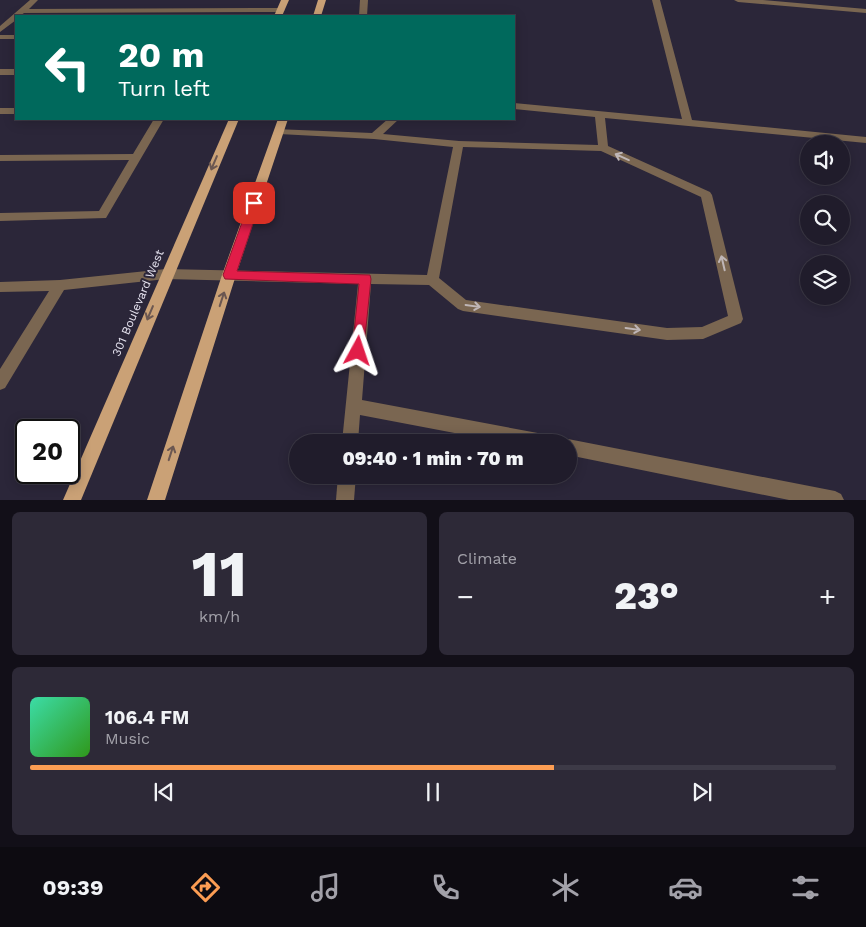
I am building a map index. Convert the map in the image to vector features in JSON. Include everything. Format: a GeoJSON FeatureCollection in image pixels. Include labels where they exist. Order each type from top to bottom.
{"type":"FeatureCollection","features":[{"type":"Feature","properties":{"kind":"main road"},"geometry":{"type":"LineString","coordinates":[[279,13],[285,0]]}},
{"type":"Feature","properties":{"kind":"main road"},"geometry":{"type":"LineString","coordinates":[[317,15],[322,0]]}},
{"type":"Feature","properties":{"kind":"main road","name":"301 Boulevard West"},"geometry":{"type":"LineString","coordinates":[[72,500],[166,274],[234,120]]}},
{"type":"Feature","properties":{"kind":"main road"},"geometry":{"type":"LineString","coordinates":[[156,500],[229,275],[281,125]]}},
{"type":"Feature","properties":{"kind":"street"},"geometry":{"type":"LineString","coordinates":[[17,15],[34,0]]}},
{"type":"Feature","properties":{"kind":"street"},"geometry":{"type":"LineString","coordinates":[[222,13],[230,0]]}},
{"type":"Feature","properties":{"kind":"street"},"geometry":{"type":"LineString","coordinates":[[363,15],[364,0]]}},
{"type":"Feature","properties":{"kind":"street"},"geometry":{"type":"LineString","coordinates":[[656,0],[688,123]]}},
{"type":"Feature","properties":{"kind":"street"},"geometry":{"type":"LineString","coordinates":[[738,0],[866,11]]}},
{"type":"Feature","properties":{"kind":"street"},"geometry":{"type":"LineString","coordinates":[[22,11],[279,13]]}},
{"type":"Feature","properties":{"kind":"street"},"geometry":{"type":"LineString","coordinates":[[0,30],[15,17]]}},
{"type":"Feature","properties":{"kind":"street"},"geometry":{"type":"LineString","coordinates":[[0,37],[15,37]]}},
{"type":"Feature","properties":{"kind":"street"},"geometry":{"type":"LineString","coordinates":[[0,72],[15,72]]}},
{"type":"Feature","properties":{"kind":"street"},"geometry":{"type":"LineString","coordinates":[[515,106],[866,140]]}},
{"type":"Feature","properties":{"kind":"street"},"geometry":{"type":"LineString","coordinates":[[0,111],[15,111]]}},
{"type":"Feature","properties":{"kind":"street"},"geometry":{"type":"LineString","coordinates":[[600,115],[603,148]]}},
{"type":"Feature","properties":{"kind":"street"},"geometry":{"type":"LineString","coordinates":[[0,217],[102,215],[158,120]]}},
{"type":"Feature","properties":{"kind":"street"},"geometry":{"type":"LineString","coordinates":[[374,136],[393,120]]}},
{"type":"Feature","properties":{"kind":"street"},"geometry":{"type":"LineString","coordinates":[[0,287],[60,285],[166,274],[432,280],[463,305],[667,334],[703,333],[736,319],[706,195],[603,148],[459,144],[281,125]]}},
{"type":"Feature","properties":{"kind":"street"},"geometry":{"type":"LineString","coordinates":[[432,280],[459,144]]}},
{"type":"Feature","properties":{"kind":"street"},"geometry":{"type":"LineString","coordinates":[[0,158],[136,157]]}},
{"type":"Feature","properties":{"kind":"street"},"geometry":{"type":"LineString","coordinates":[[351,434],[365,279]]}},
{"type":"Feature","properties":{"kind":"street"},"geometry":{"type":"LineString","coordinates":[[0,384],[60,285]]}},
{"type":"Feature","properties":{"kind":"street"},"geometry":{"type":"LineString","coordinates":[[353,406],[500,434]]}},
{"type":"Feature","properties":{"kind":"street"},"geometry":{"type":"LineString","coordinates":[[577,449],[802,496],[835,500]]}},
{"type":"Feature","properties":{"kind":"street"},"geometry":{"type":"LineString","coordinates":[[345,500],[346,484]]}},
{"type":"Feature","properties":{"kind":"route"},"geometry":{"type":"LineString","coordinates":[[254,203],[229,275],[365,279],[358,351]]}}]}
